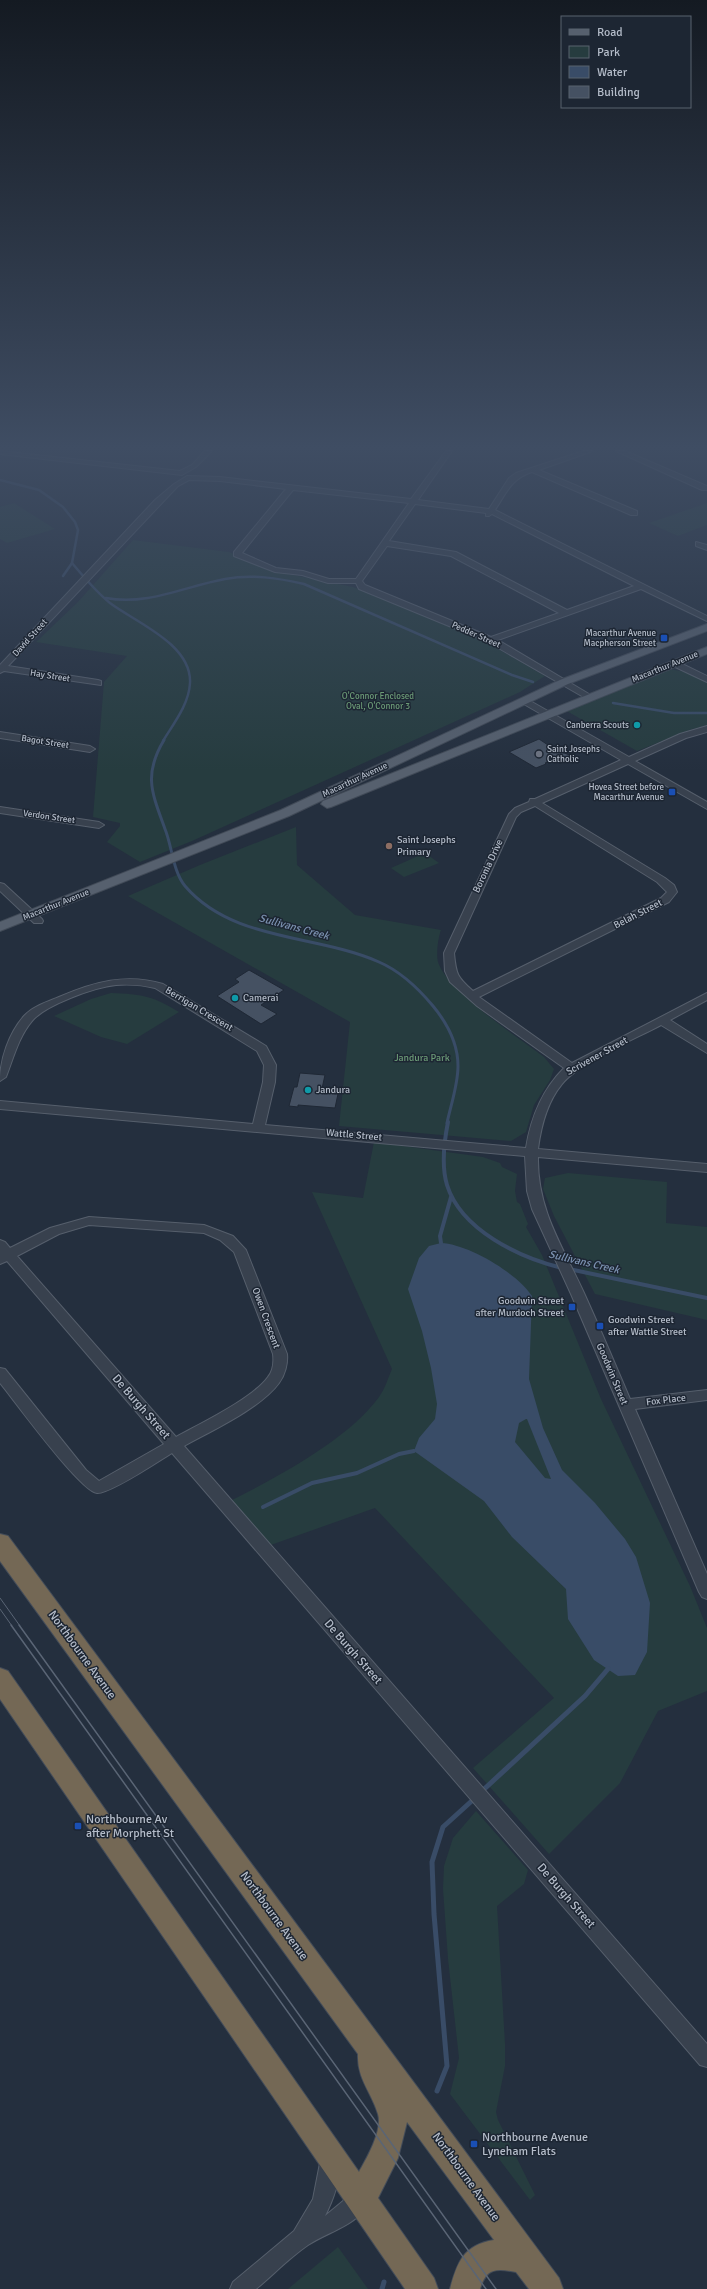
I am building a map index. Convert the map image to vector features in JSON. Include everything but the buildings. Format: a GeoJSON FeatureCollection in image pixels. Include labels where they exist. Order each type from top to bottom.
{"type":"FeatureCollection","features":[{"type":"Feature","properties":{"kind":"highway","name":"Northbourne Avenue"},"geometry":{"type":"LineString","coordinates":[[0,1543],[548,2289]]}},
{"type":"Feature","properties":{"kind":"highway"},"geometry":{"type":"LineString","coordinates":[[0,1679],[423,2289]]}},
{"type":"Feature","properties":{"kind":"highway"},"geometry":{"type":"LineString","coordinates":[[361,2199],[383,2158],[393,2125],[393,2114],[373,2072],[371,2049]]}},
{"type":"Feature","properties":{"kind":"highway"},"geometry":{"type":"LineString","coordinates":[[465,2289],[471,2268],[488,2256],[505,2254],[525,2258]]}},
{"type":"Feature","properties":{"kind":"main road","name":"Macarthur Avenue"},"geometry":{"type":"LineString","coordinates":[[289,816],[564,682],[707,626]]}},
{"type":"Feature","properties":{"kind":"main road","name":"Macarthur Avenue"},"geometry":{"type":"LineString","coordinates":[[0,936],[35,918],[190,855],[707,650]]}},
{"type":"Feature","properties":{"kind":"main road","name":"Macarthur Avenue"},"geometry":{"type":"LineString","coordinates":[[0,927],[35,918]]}},
{"type":"Feature","properties":{"kind":"street","name":"David Street"},"geometry":{"type":"LineString","coordinates":[[1,669],[106,558]]}},
{"type":"Feature","properties":{"kind":"street"},"geometry":{"type":"LineString","coordinates":[[246,558],[275,570],[304,573],[328,581],[358,581],[374,558]]}},
{"type":"Feature","properties":{"kind":"street"},"geometry":{"type":"LineString","coordinates":[[460,558],[566,613]]}},
{"type":"Feature","properties":{"kind":"street"},"geometry":{"type":"LineString","coordinates":[[584,558],[707,619]]}},
{"type":"Feature","properties":{"kind":"street","name":"Pedder Street"},"geometry":{"type":"LineString","coordinates":[[358,581],[362,587],[491,640],[590,697]]}},
{"type":"Feature","properties":{"kind":"street"},"geometry":{"type":"LineString","coordinates":[[491,640],[641,586]]}},
{"type":"Feature","properties":{"kind":"street"},"geometry":{"type":"LineString","coordinates":[[674,663],[707,679]]}},
{"type":"Feature","properties":{"kind":"street","name":"Hay Street"},"geometry":{"type":"LineString","coordinates":[[1,669],[98,684]]}},
{"type":"Feature","properties":{"kind":"street"},"geometry":{"type":"LineString","coordinates":[[525,701],[707,806]]}},
{"type":"Feature","properties":{"kind":"street","name":"Boronia Drive"},"geometry":{"type":"LineString","coordinates":[[571,1068],[472,996],[451,975],[449,953],[512,816],[518,810],[533,801],[683,736],[707,729]]}},
{"type":"Feature","properties":{"kind":"street","name":"Bagot Street"},"geometry":{"type":"LineString","coordinates":[[0,735],[90,749]]}},
{"type":"Feature","properties":{"kind":"street","name":"Belah Street"},"geometry":{"type":"LineString","coordinates":[[472,996],[665,900],[672,892],[670,888],[661,880],[533,801]]}},
{"type":"Feature","properties":{"kind":"street","name":"Verdon Street"},"geometry":{"type":"LineString","coordinates":[[0,810],[99,825]]}},
{"type":"Feature","properties":{"kind":"street"},"geometry":{"type":"LineString","coordinates":[[0,886],[35,918]]}},
{"type":"Feature","properties":{"kind":"street","name":"Berrigan Crescent"},"geometry":{"type":"LineString","coordinates":[[0,1077],[22,1026],[29,1017],[43,1007],[92,987],[115,982],[145,982],[168,990],[262,1049],[270,1065],[270,1076],[258,1127]]}},
{"type":"Feature","properties":{"kind":"street","name":"Scrivener Street"},"geometry":{"type":"LineString","coordinates":[[533,1152],[534,1135],[542,1105],[562,1076],[571,1068],[707,996]]}},
{"type":"Feature","properties":{"kind":"street"},"geometry":{"type":"LineString","coordinates":[[662,1020],[707,1048]]}},
{"type":"Feature","properties":{"kind":"street","name":"Wattle Street"},"geometry":{"type":"LineString","coordinates":[[0,1105],[465,1145],[707,1168]]}},
{"type":"Feature","properties":{"kind":"street","name":"Goodwin Street"},"geometry":{"type":"LineString","coordinates":[[533,1152],[534,1197],[571,1278],[707,1592]]}},
{"type":"Feature","properties":{"kind":"street","name":"Owen Crescent"},"geometry":{"type":"LineString","coordinates":[[0,1373],[81,1474],[96,1487],[105,1485],[255,1398],[268,1388],[278,1371],[281,1362],[277,1344],[240,1250],[222,1235],[204,1229],[89,1221],[66,1225],[3,1253]]}},
{"type":"Feature","properties":{"kind":"street","name":"De Burgh Street"},"geometry":{"type":"LineString","coordinates":[[3,1253],[174,1445],[707,2058]]}},
{"type":"Feature","properties":{"kind":"street","name":"Fox Place"},"geometry":{"type":"LineString","coordinates":[[625,1405],[707,1395]]}},
{"type":"Feature","properties":{"kind":"street"},"geometry":{"type":"LineString","coordinates":[[301,2238],[323,2203],[328,2185],[329,2153]]}},
{"type":"Feature","properties":{"kind":"street"},"geometry":{"type":"LineString","coordinates":[[240,2289],[301,2238],[335,2222],[361,2199]]}},
{"type":"Feature","properties":{"kind":"green space","name":"O'Connor Enclosed Oval, O'Connor 3"},"geometry":{"type":"Polygon","coordinates":[[[117,558],[242,558],[268,570],[353,587],[486,642],[545,676],[520,692],[192,841],[140,862],[107,842],[120,826],[120,823],[93,817],[104,682],[127,656],[36,642],[78,602],[117,558]]]}},
{"type":"Feature","properties":{"kind":"green space"},"geometry":{"type":"Polygon","coordinates":[[[670,669],[685,672],[707,682],[707,726],[692,729],[637,751],[565,710],[670,669]]]}},
{"type":"Feature","properties":{"kind":"green space","name":"Jandura Park"},"geometry":{"type":"Polygon","coordinates":[[[296,827],[297,865],[355,915],[441,930],[437,959],[444,974],[469,1000],[544,1057],[554,1069],[550,1080],[534,1105],[526,1132],[511,1141],[339,1126],[350,1022],[128,896],[200,865],[296,827]]]}},
{"type":"Feature","properties":{"kind":"green space"},"geometry":{"type":"Polygon","coordinates":[[[425,853],[439,863],[404,877],[391,868],[425,853]]]}},
{"type":"Feature","properties":{"kind":"green space"},"geometry":{"type":"Polygon","coordinates":[[[111,993],[131,994],[147,997],[162,1002],[179,1012],[127,1044],[101,1037],[54,1016],[91,999],[111,993]]]}},
{"type":"Feature","properties":{"kind":"green space"},"geometry":{"type":"Polygon","coordinates":[[[374,1142],[483,1157],[500,1163],[502,1167],[517,1174],[515,1191],[517,1202],[520,1204],[528,1224],[526,1227],[542,1255],[601,1399],[690,1586],[707,1628],[707,1691],[658,1711],[620,1783],[549,1854],[473,1768],[554,1698],[375,1508],[268,1546],[230,1501],[289,1469],[350,1428],[366,1413],[379,1397],[392,1369],[312,1192],[363,1198],[374,1142]]]}},
{"type":"Feature","properties":{"kind":"green space"},"geometry":{"type":"Polygon","coordinates":[[[568,1173],[667,1182],[666,1223],[707,1227],[707,1320],[595,1294],[554,1216],[543,1189],[545,1178],[568,1173]]]}},
{"type":"Feature","properties":{"kind":"green space"},"geometry":{"type":"Polygon","coordinates":[[[476,1811],[528,1870],[524,1884],[497,1906],[505,2066],[496,2112],[498,2120],[535,2195],[530,2200],[450,2094],[459,2058],[448,1959],[443,1889],[444,1866],[453,1838],[476,1811]]]}},
{"type":"Feature","properties":{"kind":"green space"},"geometry":{"type":"Polygon","coordinates":[[[338,2247],[368,2289],[288,2289],[338,2247]]]}},
{"type":"Feature","properties":{"kind":"water"},"geometry":{"type":"Polygon","coordinates":[[[441,1243],[464,1248],[478,1254],[504,1269],[525,1287],[532,1296],[529,1379],[543,1428],[562,1470],[595,1503],[625,1539],[636,1557],[650,1603],[647,1652],[635,1675],[618,1676],[594,1660],[568,1619],[566,1589],[512,1537],[484,1501],[414,1451],[419,1438],[435,1419],[437,1404],[431,1368],[422,1331],[408,1289],[419,1258],[429,1246],[441,1243]],[[527,1419],[519,1423],[515,1442],[545,1478],[551,1479],[527,1419]]]}},
{"type":"Feature","properties":{"kind":"waterway","name":"Sullivans Creek"},"geometry":{"type":"LineString","coordinates":[[72,563],[73,558]]}},
{"type":"Feature","properties":{"kind":"waterway"},"geometry":{"type":"LineString","coordinates":[[63,576],[72,563]]}},
{"type":"Feature","properties":{"kind":"waterway","name":"Sullivans Creek"},"geometry":{"type":"LineString","coordinates":[[72,563],[90,584],[110,603],[147,626],[172,646],[182,657],[188,669],[190,683],[189,691],[184,706],[163,741]]}},
{"type":"Feature","properties":{"kind":"waterway"},"geometry":{"type":"LineString","coordinates":[[106,598],[121,600],[151,597],[225,579],[245,577],[275,578],[304,584],[512,675],[533,682]]}},
{"type":"Feature","properties":{"kind":"waterway"},"geometry":{"type":"LineString","coordinates":[[613,703],[674,713],[707,713]]}},
{"type":"Feature","properties":{"kind":"waterway","name":"Sullivans Creek"},"geometry":{"type":"LineString","coordinates":[[164,740],[157,752],[153,764],[153,794],[175,866],[185,886],[205,904],[227,918],[276,934],[355,953],[387,966],[415,987],[443,1019],[451,1034],[456,1049],[458,1058],[457,1080],[447,1123]]}},
{"type":"Feature","properties":{"kind":"waterway","name":"Sullivans Creek"},"geometry":{"type":"LineString","coordinates":[[448,1122],[444,1154],[445,1177],[454,1201],[465,1216],[494,1240],[528,1257],[562,1268]]}},
{"type":"Feature","properties":{"kind":"waterway"},"geometry":{"type":"LineString","coordinates":[[441,1243],[440,1236],[451,1197]]}},
{"type":"Feature","properties":{"kind":"waterway","name":"Sullivans Creek"},"geometry":{"type":"LineString","coordinates":[[569,1269],[707,1298]]}},
{"type":"Feature","properties":{"kind":"waterway"},"geometry":{"type":"LineString","coordinates":[[263,1507],[312,1483],[357,1473],[399,1454],[414,1451]]}},
{"type":"Feature","properties":{"kind":"waterway"},"geometry":{"type":"LineString","coordinates":[[481,1792],[585,1696],[608,1669]]}},
{"type":"Feature","properties":{"kind":"waterway"},"geometry":{"type":"LineString","coordinates":[[437,2091],[447,2066],[434,1914],[432,1862],[443,1827],[475,1798]]}},
{"type":"Feature","properties":{"kind":"waterway"},"geometry":{"type":"LineString","coordinates":[[382,2289],[384,2282]]}},
{"type":"Feature","properties":{"kind":"tram line"},"geometry":{"type":"LineString","coordinates":[[0,1598],[20,1626]]}},
{"type":"Feature","properties":{"kind":"tram line"},"geometry":{"type":"LineString","coordinates":[[0,1609],[12,1626]]}},
{"type":"Feature","properties":{"kind":"tram line"},"geometry":{"type":"LineString","coordinates":[[11,1625],[486,2289]]}},
{"type":"Feature","properties":{"kind":"tram line"},"geometry":{"type":"LineString","coordinates":[[19,1625],[496,2289]]}},
{"type":"Feature","properties":{"kind":"place","name":"Macarthur Avenue Macpherson Street"},"geometry":{"type":"Point","coordinates":[664,638]}},
{"type":"Feature","properties":{"kind":"place","name":"Canberra Scouts"},"geometry":{"type":"Point","coordinates":[637,725]}},
{"type":"Feature","properties":{"kind":"place","name":"Saint Josephs Catholic"},"geometry":{"type":"Point","coordinates":[539,754]}},
{"type":"Feature","properties":{"kind":"place","name":"Hovea Street before Macarthur Avenue"},"geometry":{"type":"Point","coordinates":[672,792]}},
{"type":"Feature","properties":{"kind":"place","name":"Saint Josephs Primary"},"geometry":{"type":"Point","coordinates":[389,846]}},
{"type":"Feature","properties":{"kind":"place","name":"Camerai"},"geometry":{"type":"Point","coordinates":[235,998]}},
{"type":"Feature","properties":{"kind":"place","name":"Jandura"},"geometry":{"type":"Point","coordinates":[308,1090]}},
{"type":"Feature","properties":{"kind":"place","name":"Goodwin Street after Murdoch Street"},"geometry":{"type":"Point","coordinates":[572,1307]}},
{"type":"Feature","properties":{"kind":"place","name":"Goodwin Street after Wattle Street"},"geometry":{"type":"Point","coordinates":[600,1326]}},
{"type":"Feature","properties":{"kind":"place","name":"Northbourne Av after Morphett St"},"geometry":{"type":"Point","coordinates":[78,1826]}},
{"type":"Feature","properties":{"kind":"place","name":"Northbourne Avenue Lyneham Flats"},"geometry":{"type":"Point","coordinates":[474,2144]}}]}
